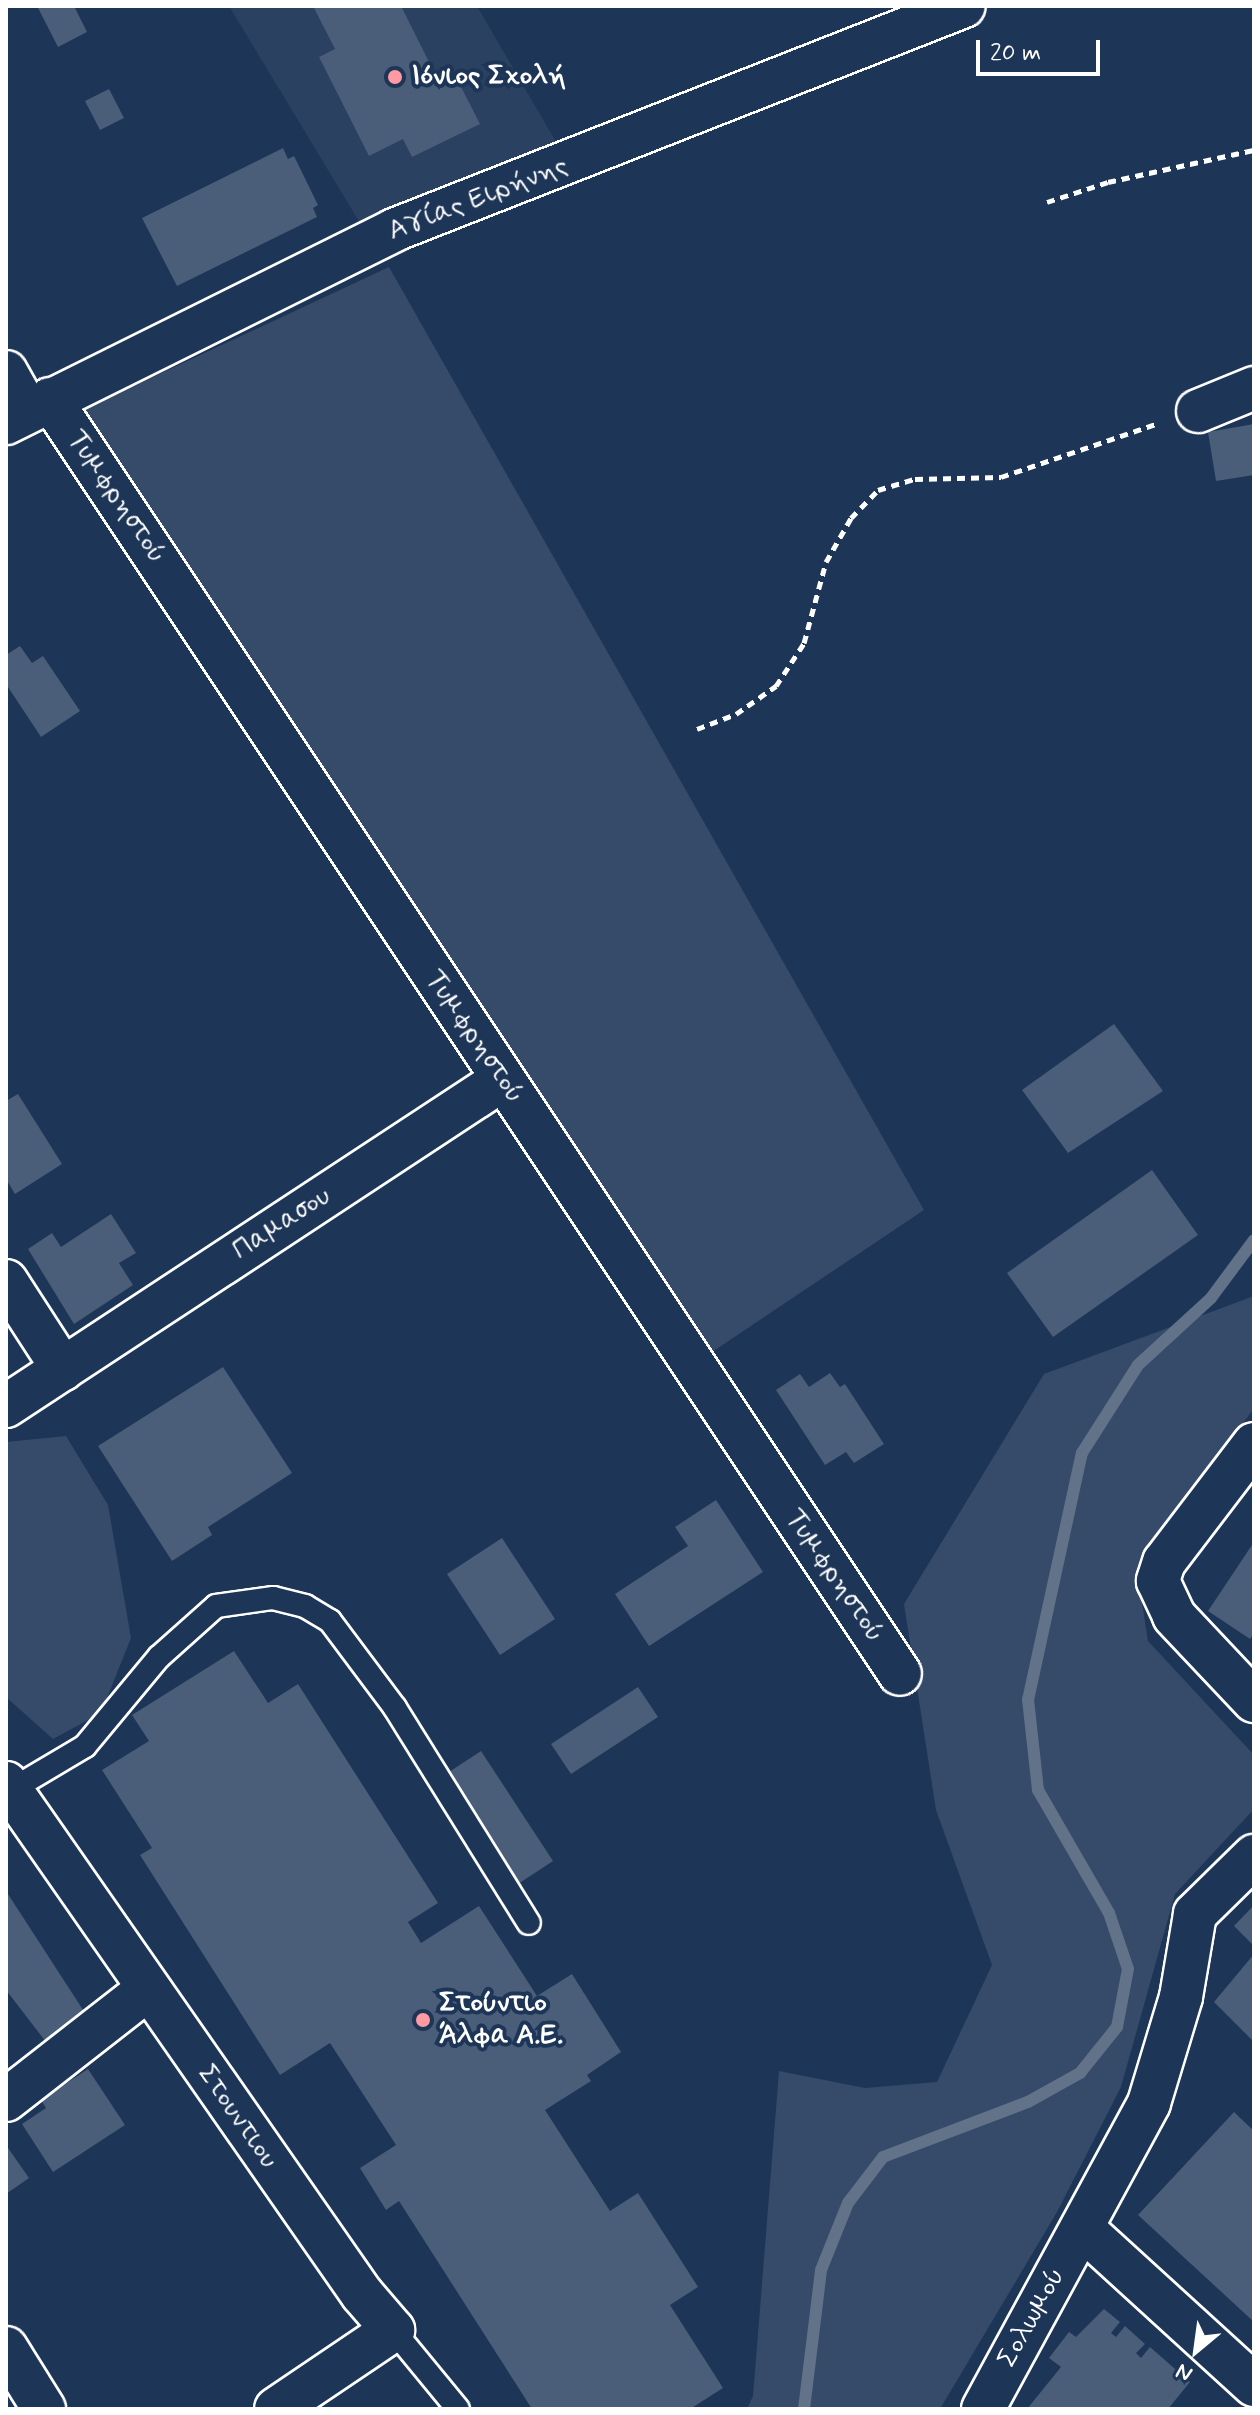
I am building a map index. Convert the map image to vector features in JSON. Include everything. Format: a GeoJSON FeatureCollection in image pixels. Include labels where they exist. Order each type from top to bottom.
{"type":"FeatureCollection","features":[{"type":"Feature","properties":{"kind":"street","name":"Αγίας Ειρήνης"},"geometry":{"type":"LineString","coordinates":[[28,411],[394,230],[964,6]]}},
{"type":"Feature","properties":{"kind":"street","name":"Τυμφρηστού"},"geometry":{"type":"LineString","coordinates":[[6,372],[28,411],[502,1080],[900,1674]]}},
{"type":"Feature","properties":{"kind":"street"},"geometry":{"type":"LineString","coordinates":[[1198,411],[1254,388]]}},
{"type":"Feature","properties":{"kind":"street","name":"Παμασου"},"geometry":{"type":"LineString","coordinates":[[6,1406],[502,1080]]}},
{"type":"Feature","properties":{"kind":"street"},"geometry":{"type":"LineString","coordinates":[[6,1281],[63,1369]]}},
{"type":"Feature","properties":{"kind":"street"},"geometry":{"type":"LineString","coordinates":[[1254,1444],[1164,1562],[1158,1581],[1163,1600],[1254,1701]]}},
{"type":"Feature","properties":{"kind":"street","name":"Στουντιου"},"geometry":{"type":"LineString","coordinates":[[10,1796],[362,2294],[393,2330]]}},
{"type":"Feature","properties":{"kind":"street","name":"Σολωμού"},"geometry":{"type":"LineString","coordinates":[[983,2409],[1149,2103],[1181,1997],[1195,1914],[1254,1856]]}},
{"type":"Feature","properties":{"kind":"street"},"geometry":{"type":"LineString","coordinates":[[6,2100],[148,1989]]}},
{"type":"Feature","properties":{"kind":"street"},"geometry":{"type":"LineString","coordinates":[[1082,2228],[1254,2385]]}},
{"type":"Feature","properties":{"kind":"street"},"geometry":{"type":"LineString","coordinates":[[276,2409],[393,2330]]}},
{"type":"Feature","properties":{"kind":"street"},"geometry":{"type":"LineString","coordinates":[[6,2348],[26,2398]]}},
{"type":"Feature","properties":{"kind":"lane"},"geometry":{"type":"LineString","coordinates":[[10,1796],[85,1746],[159,1657],[216,1606],[273,1598],[305,1606],[330,1621],[395,1708],[529,1923]]}},
{"type":"Feature","properties":{"kind":"lane"},"geometry":{"type":"LineString","coordinates":[[393,2330],[458,2409]]}},
{"type":"Feature","properties":{"kind":"path"},"geometry":{"type":"LineString","coordinates":[[1047,202],[1108,182],[1254,150]]}},
{"type":"Feature","properties":{"kind":"path"},"geometry":{"type":"LineString","coordinates":[[697,729],[736,714],[776,686],[804,643],[826,562],[851,518],[878,490],[915,479],[1001,477],[1198,411]]}},
{"type":"Feature","properties":{"kind":"shaded area","name":"Ιόνιος Σχολή"},"geometry":{"type":"Polygon","coordinates":[[[229,6],[477,6],[559,147],[360,223],[229,6]]]}},
{"type":"Feature","properties":{"kind":"shaded area"},"geometry":{"type":"Polygon","coordinates":[[[389,267],[924,1210],[712,1352],[78,412],[389,267]]]}},
{"type":"Feature","properties":{"kind":"shaded area"},"geometry":{"type":"Polygon","coordinates":[[[1254,1296],[1254,1408],[1137,1571],[1148,1641],[1254,1755],[1254,1809],[1175,1894],[1121,2087],[1057,2212],[940,2409],[747,2409],[753,2396],[779,2071],[865,2088],[937,2082],[992,1965],[936,1810],[904,1604],[1044,1374],[1254,1296]]]}},
{"type":"Feature","properties":{"kind":"shaded area"},"geometry":{"type":"Polygon","coordinates":[[[66,1436],[108,1505],[131,1638],[101,1713],[53,1739],[6,1697],[6,1442],[66,1436]]]}},
{"type":"Feature","properties":{"kind":"building"},"geometry":{"type":"Polygon","coordinates":[[[37,6],[74,6],[87,32],[58,47],[37,6]]]}},
{"type":"Feature","properties":{"kind":"building"},"geometry":{"type":"Polygon","coordinates":[[[313,6],[401,6],[439,82],[455,75],[480,124],[412,157],[403,139],[369,156],[319,57],[335,49],[313,6]]]}},
{"type":"Feature","properties":{"kind":"building"},"geometry":{"type":"Polygon","coordinates":[[[109,89],[124,118],[100,130],[85,101],[109,89]]]}},
{"type":"Feature","properties":{"kind":"building"},"geometry":{"type":"Polygon","coordinates":[[[283,148],[288,159],[294,156],[318,205],[313,208],[317,217],[177,286],[142,218],[283,148]]]}},
{"type":"Feature","properties":{"kind":"building"},"geometry":{"type":"Polygon","coordinates":[[[1254,424],[1254,475],[1216,481],[1208,432],[1254,424]]]}},
{"type":"Feature","properties":{"kind":"building"},"geometry":{"type":"Polygon","coordinates":[[[20,646],[32,663],[43,656],[80,711],[41,737],[6,684],[6,655],[20,646]]]}},
{"type":"Feature","properties":{"kind":"building"},"geometry":{"type":"Polygon","coordinates":[[[1114,1024],[1163,1091],[1068,1153],[1022,1090],[1114,1024]]]}},
{"type":"Feature","properties":{"kind":"building"},"geometry":{"type":"Polygon","coordinates":[[[18,1094],[62,1164],[15,1194],[6,1179],[6,1101],[18,1094]]]}},
{"type":"Feature","properties":{"kind":"building"},"geometry":{"type":"Polygon","coordinates":[[[1152,1170],[1198,1235],[1053,1337],[1007,1273],[1152,1170]]]}},
{"type":"Feature","properties":{"kind":"building"},"geometry":{"type":"Polygon","coordinates":[[[111,1214],[136,1253],[119,1263],[133,1285],[74,1324],[28,1249],[52,1233],[61,1247],[111,1214]]]}},
{"type":"Feature","properties":{"kind":"building"},"geometry":{"type":"Polygon","coordinates":[[[223,1367],[292,1473],[208,1527],[212,1535],[172,1561],[98,1446],[223,1367]]]}},
{"type":"Feature","properties":{"kind":"building"},"geometry":{"type":"Polygon","coordinates":[[[830,1373],[840,1387],[845,1384],[884,1444],[854,1463],[846,1452],[825,1465],[776,1390],[800,1374],[809,1387],[830,1373]]]}},
{"type":"Feature","properties":{"kind":"building"},"geometry":{"type":"Polygon","coordinates":[[[716,1500],[763,1572],[649,1646],[615,1594],[688,1546],[675,1527],[716,1500]]]}},
{"type":"Feature","properties":{"kind":"building"},"geometry":{"type":"Polygon","coordinates":[[[502,1538],[555,1619],[500,1655],[447,1574],[502,1538]]]}},
{"type":"Feature","properties":{"kind":"building"},"geometry":{"type":"Polygon","coordinates":[[[1254,1542],[1254,1633],[1250,1639],[1208,1611],[1254,1542]]]}},
{"type":"Feature","properties":{"kind":"building","name":"Στούντιο Άλφα Α.Ε."},"geometry":{"type":"Polygon","coordinates":[[[234,1651],[268,1703],[298,1684],[438,1903],[408,1922],[421,1943],[479,1906],[537,1996],[572,1974],[621,2052],[587,2075],[591,2081],[545,2110],[610,2211],[638,2193],[698,2287],[670,2305],[723,2388],[690,2409],[532,2409],[399,2201],[386,2210],[360,2168],[396,2145],[330,2043],[280,2075],[140,1855],[152,1848],[102,1770],[149,1741],[132,1715],[234,1651]]]}},
{"type":"Feature","properties":{"kind":"building"},"geometry":{"type":"Polygon","coordinates":[[[638,1687],[658,1717],[571,1774],[551,1744],[638,1687]]]}},
{"type":"Feature","properties":{"kind":"building"},"geometry":{"type":"Polygon","coordinates":[[[481,1751],[553,1861],[518,1884],[446,1774],[481,1751]]]}},
{"type":"Feature","properties":{"kind":"building"},"geometry":{"type":"Polygon","coordinates":[[[6,1891],[87,2016],[46,2042],[6,1990],[6,1891]]]}},
{"type":"Feature","properties":{"kind":"building"},"geometry":{"type":"Polygon","coordinates":[[[1254,1905],[1254,1946],[1234,1926],[1254,1905]]]}},
{"type":"Feature","properties":{"kind":"building"},"geometry":{"type":"Polygon","coordinates":[[[1254,1954],[1254,2042],[1214,2002],[1254,1954]]]}},
{"type":"Feature","properties":{"kind":"building"},"geometry":{"type":"Polygon","coordinates":[[[88,2069],[125,2125],[53,2172],[22,2124],[46,2108],[41,2100],[88,2069]]]}},
{"type":"Feature","properties":{"kind":"building"},"geometry":{"type":"Polygon","coordinates":[[[1234,2112],[1254,2131],[1254,2322],[1138,2215],[1234,2112]]]}},
{"type":"Feature","properties":{"kind":"building"},"geometry":{"type":"Polygon","coordinates":[[[6,2145],[29,2178],[6,2194],[6,2145]]]}},
{"type":"Feature","properties":{"kind":"building"},"geometry":{"type":"Polygon","coordinates":[[[1104,2309],[1120,2322],[1111,2333],[1116,2337],[1125,2326],[1145,2344],[1136,2353],[1141,2358],[1150,2347],[1190,2382],[1168,2409],[1027,2409],[1061,2367],[1049,2358],[1069,2332],[1076,2337],[1104,2309]]]}},
{"type":"Feature","properties":{"kind":"waterway"},"geometry":{"type":"LineString","coordinates":[[804,2409],[821,2270],[848,2203],[883,2157],[1028,2102],[1080,2073],[1117,2027],[1128,1969],[1109,1913],[1038,1790],[1028,1700],[1082,1453],[1138,1365],[1211,1298],[1254,1240]]}},
{"type":"Feature","properties":{"kind":"place","name":"Ιόνιος Σχολή"},"geometry":{"type":"Point","coordinates":[395,77]}},
{"type":"Feature","properties":{"kind":"place","name":"Στούντιο Άλφα Α.Ε."},"geometry":{"type":"Point","coordinates":[423,2020]}}]}
